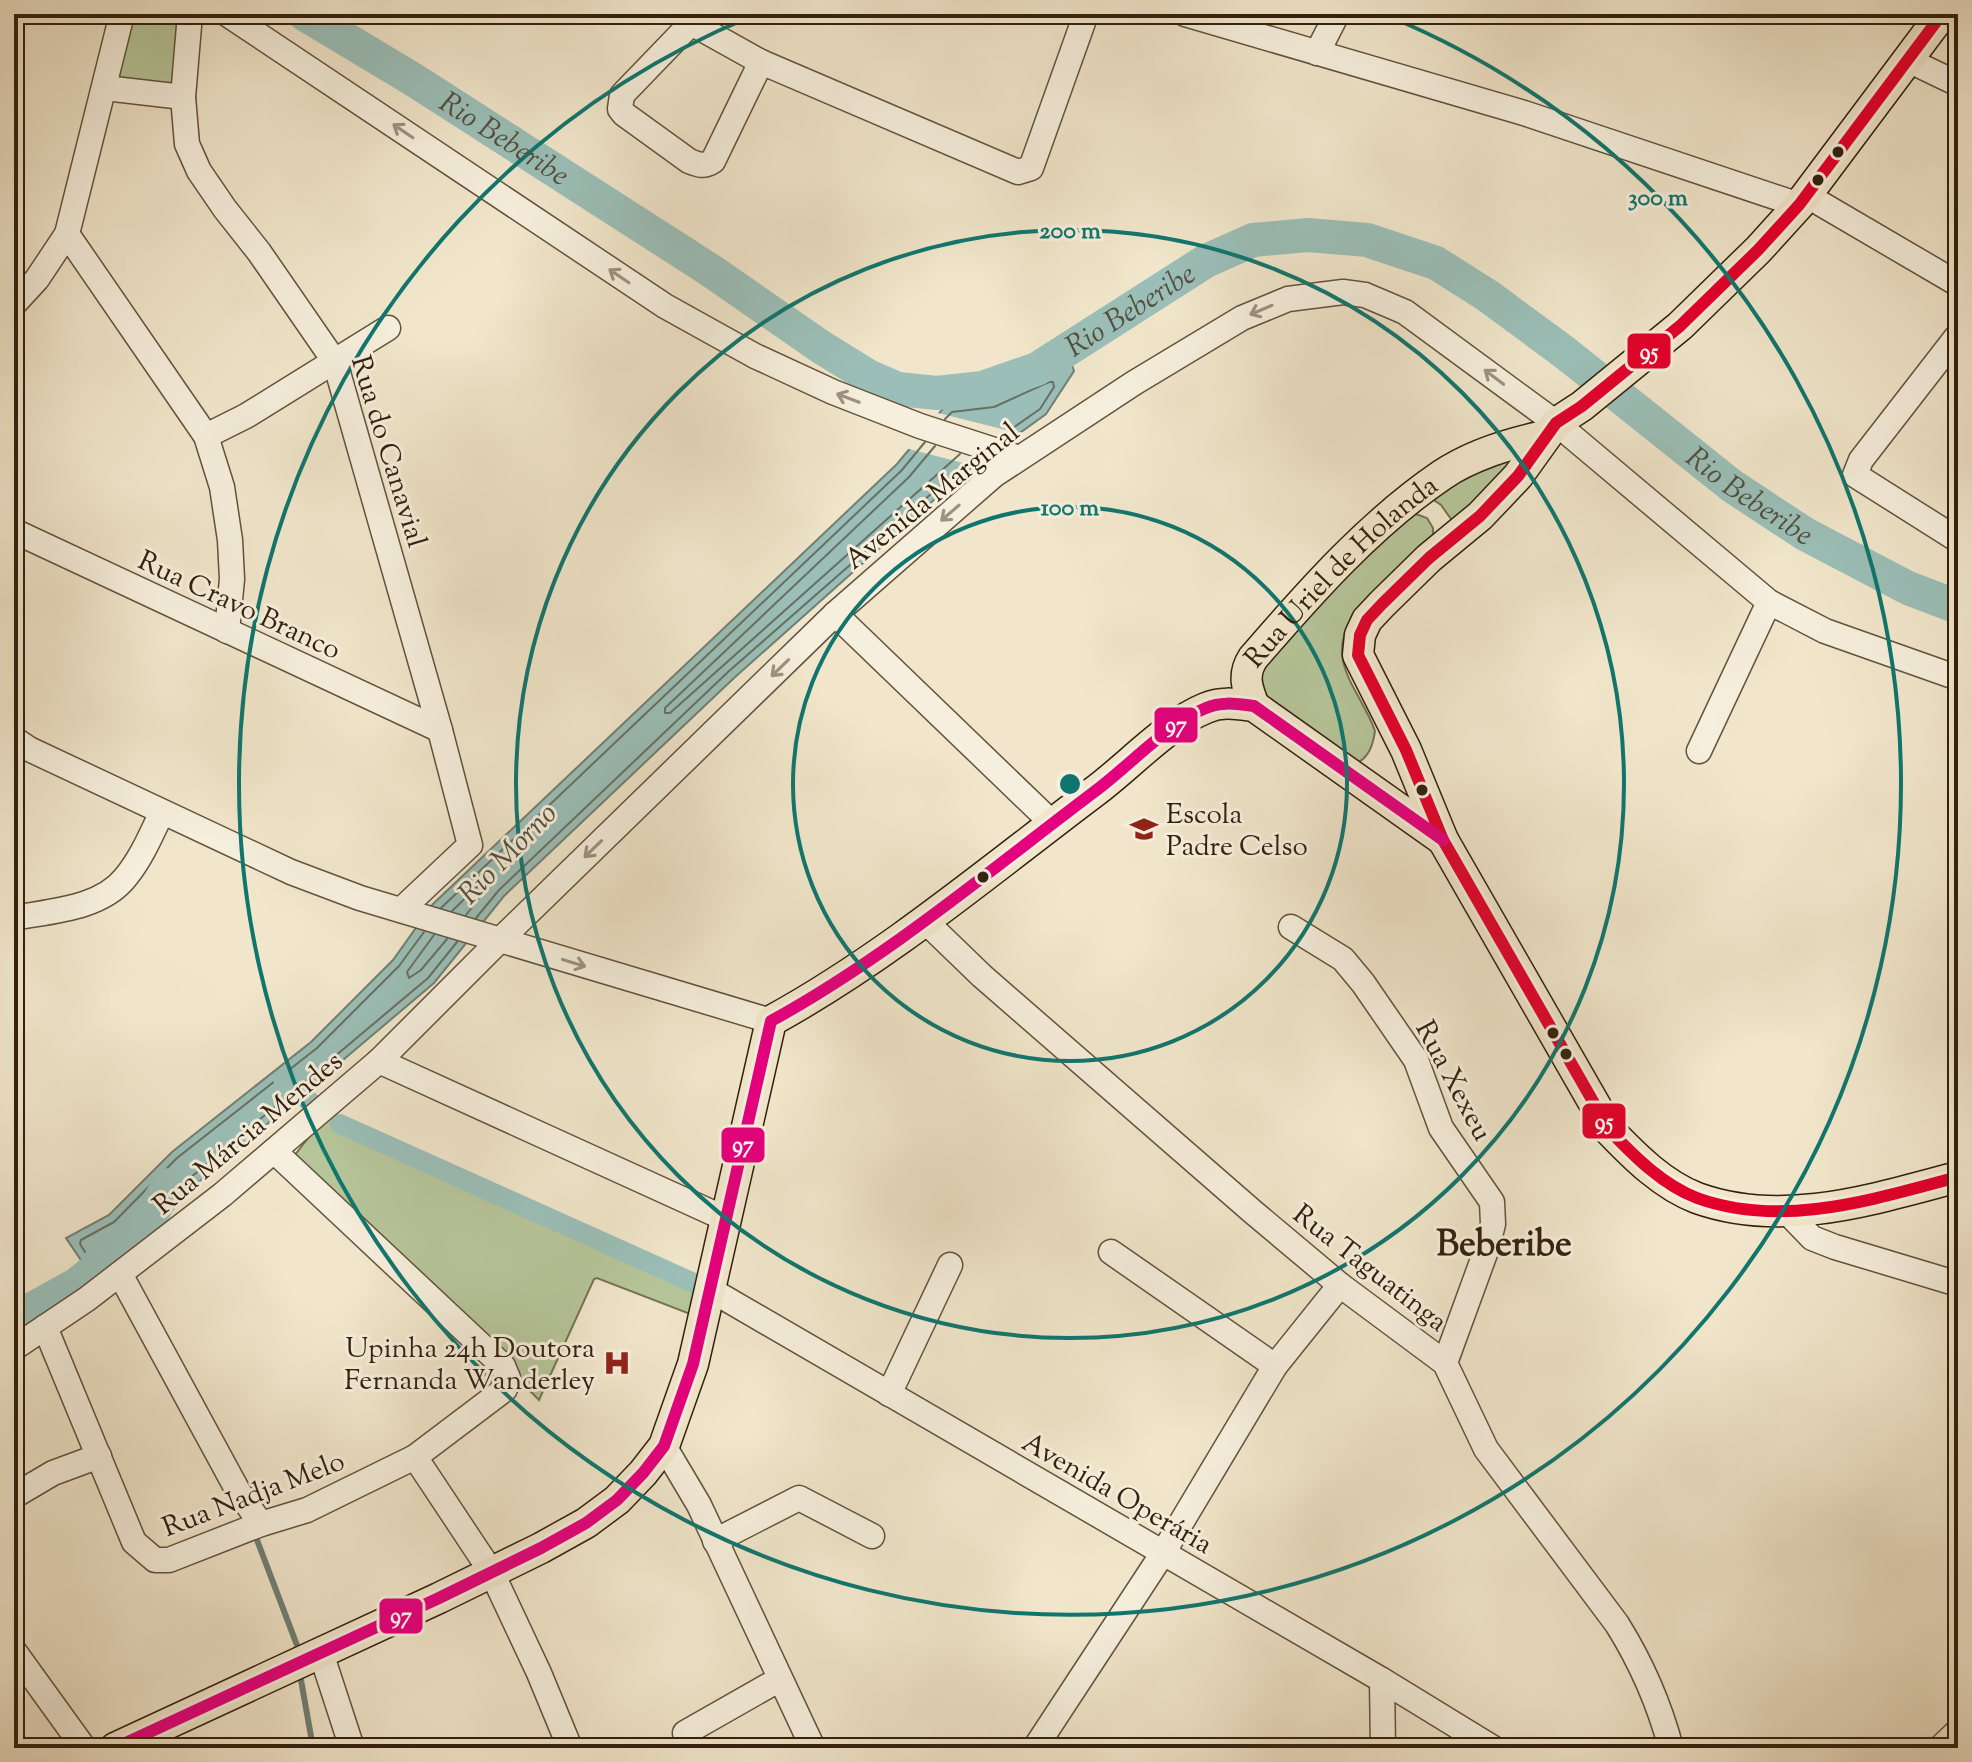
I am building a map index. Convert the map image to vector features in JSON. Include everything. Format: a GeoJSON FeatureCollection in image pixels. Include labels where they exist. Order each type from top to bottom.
{"type":"FeatureCollection","features":[{"type":"Feature","properties":{"kind":"main road","name":"Rua Uriel de Holanda"},"geometry":{"type":"LineString","coordinates":[[1254,706],[1246,686],[1246,669],[1253,658],[1370,533],[1443,474],[1509,444],[1550,430],[1680,326],[1758,250],[1802,200],[1908,60],[1936,16]]}},
{"type":"Feature","properties":{"kind":"main road","name":"Rua Uriel de Holanda"},"geometry":{"type":"LineString","coordinates":[[1406,750],[1358,655],[1360,635],[1367,620],[1429,558],[1480,516],[1518,476],[1550,430]]}},
{"type":"Feature","properties":{"kind":"main road"},"geometry":{"type":"LineString","coordinates":[[1443,474],[1471,477],[1480,486],[1483,497],[1480,516]]}},
{"type":"Feature","properties":{"kind":"main road","name":"Rua Uriel de Holanda"},"geometry":{"type":"LineString","coordinates":[[771,1021],[826,991],[924,920],[1178,724],[1207,707],[1231,702],[1254,706]]}},
{"type":"Feature","properties":{"kind":"main road"},"geometry":{"type":"LineString","coordinates":[[1254,706],[1443,840]]}},
{"type":"Feature","properties":{"kind":"main road"},"geometry":{"type":"LineString","coordinates":[[1356,780],[1380,783],[1391,779],[1400,772],[1406,750]]}},
{"type":"Feature","properties":{"kind":"main road"},"geometry":{"type":"LineString","coordinates":[[1406,750],[1443,840],[1610,1131],[1639,1161],[1696,1198],[1731,1206],[1787,1212],[1853,1204],[1958,1177]]}},
{"type":"Feature","properties":{"kind":"main road"},"geometry":{"type":"LineString","coordinates":[[115,1748],[492,1573],[586,1523],[617,1500],[664,1446],[693,1364],[771,1021]]}},
{"type":"Feature","properties":{"kind":"street"},"geometry":{"type":"LineString","coordinates":[[14,304],[37,279],[67,234],[122,14]]}},
{"type":"Feature","properties":{"kind":"street","name":"Rua do Canavial"},"geometry":{"type":"LineString","coordinates":[[190,14],[183,97],[187,144],[199,171],[335,362],[470,845],[410,913]]}},
{"type":"Feature","properties":{"kind":"street"},"geometry":{"type":"LineString","coordinates":[[227,14],[665,306],[755,356],[820,386],[920,426],[1012,455]]}},
{"type":"Feature","properties":{"kind":"street"},"geometry":{"type":"LineString","coordinates":[[761,62],[713,161],[700,166],[620,109],[622,95],[696,19],[761,62],[1011,170],[1025,172],[1031,168],[1086,14]]}},
{"type":"Feature","properties":{"kind":"street"},"geometry":{"type":"LineString","coordinates":[[1185,14],[1524,113],[1802,200],[1958,284]]}},
{"type":"Feature","properties":{"kind":"street"},"geometry":{"type":"LineString","coordinates":[[1317,53],[1337,14]]}},
{"type":"Feature","properties":{"kind":"street"},"geometry":{"type":"LineString","coordinates":[[1908,60],[1958,84]]}},
{"type":"Feature","properties":{"kind":"street"},"geometry":{"type":"LineString","coordinates":[[105,88],[183,97]]}},
{"type":"Feature","properties":{"kind":"street"},"geometry":{"type":"LineString","coordinates":[[67,234],[206,436],[222,487],[230,540],[232,579],[227,631]]}},
{"type":"Feature","properties":{"kind":"street","name":"Avenida Marginal"},"geometry":{"type":"LineString","coordinates":[[490,937],[835,614],[994,475],[1012,455],[1242,318],[1288,299],[1330,293],[1365,295],[1405,312],[1769,602],[1825,631],[1958,678]]}},
{"type":"Feature","properties":{"kind":"street"},"geometry":{"type":"LineString","coordinates":[[206,436],[246,416],[388,328]]}},
{"type":"Feature","properties":{"kind":"street"},"geometry":{"type":"LineString","coordinates":[[1958,335],[1861,460],[1855,475],[1958,540]]}},
{"type":"Feature","properties":{"kind":"street","name":"Rua Cravo Branco"},"geometry":{"type":"LineString","coordinates":[[14,531],[440,730]]}},
{"type":"Feature","properties":{"kind":"street"},"geometry":{"type":"LineString","coordinates":[[1699,751],[1769,602]]}},
{"type":"Feature","properties":{"kind":"street"},"geometry":{"type":"LineString","coordinates":[[835,614],[1052,823]]}},
{"type":"Feature","properties":{"kind":"street"},"geometry":{"type":"LineString","coordinates":[[14,739],[29,749],[291,872],[410,913],[771,1021]]}},
{"type":"Feature","properties":{"kind":"street"},"geometry":{"type":"LineString","coordinates":[[14,918],[70,908],[103,896],[123,881],[138,860],[162,812]]}},
{"type":"Feature","properties":{"kind":"street","name":"Rua Taguatinga"},"geometry":{"type":"LineString","coordinates":[[924,920],[994,987],[1340,1285],[1445,1363],[1486,1449],[1617,1624],[1633,1650],[1647,1675],[1671,1748]]}},
{"type":"Feature","properties":{"kind":"street","name":"Rua Xexeu"},"geometry":{"type":"LineString","coordinates":[[1291,927],[1343,959],[1363,983],[1416,1060],[1441,1128],[1492,1202],[1493,1224],[1487,1248],[1445,1363]]}},
{"type":"Feature","properties":{"kind":"street","name":"Rua Márcia Mendes"},"geometry":{"type":"LineString","coordinates":[[14,1348],[120,1274],[222,1195],[379,1061],[490,937]]}},
{"type":"Feature","properties":{"kind":"street"},"geometry":{"type":"LineString","coordinates":[[379,1061],[726,1219]]}},
{"type":"Feature","properties":{"kind":"street","name":"Rua Nadja Melo"},"geometry":{"type":"LineString","coordinates":[[99,1456],[134,1542],[155,1560],[169,1560],[261,1524],[286,1519],[415,1457],[505,1389],[508,1378],[503,1366],[274,1151]]}},
{"type":"Feature","properties":{"kind":"street"},"geometry":{"type":"LineString","coordinates":[[1787,1212],[1812,1238],[1958,1284]]}},
{"type":"Feature","properties":{"kind":"street"},"geometry":{"type":"LineString","coordinates":[[1111,1252],[1275,1366]]}},
{"type":"Feature","properties":{"kind":"street"},"geometry":{"type":"LineString","coordinates":[[889,1394],[950,1265]]}},
{"type":"Feature","properties":{"kind":"street"},"geometry":{"type":"LineString","coordinates":[[120,1274],[238,1491],[261,1524]]}},
{"type":"Feature","properties":{"kind":"street"},"geometry":{"type":"LineString","coordinates":[[1035,1748],[1163,1553],[1275,1366],[1340,1285]]}},
{"type":"Feature","properties":{"kind":"street","name":"Avenida Operária"},"geometry":{"type":"LineString","coordinates":[[711,1290],[1382,1680],[1493,1748]]}},
{"type":"Feature","properties":{"kind":"street"},"geometry":{"type":"LineString","coordinates":[[14,1496],[53,1473],[99,1456],[45,1327]]}},
{"type":"Feature","properties":{"kind":"street"},"geometry":{"type":"LineString","coordinates":[[664,1446],[699,1505],[813,1748]]}},
{"type":"Feature","properties":{"kind":"street"},"geometry":{"type":"LineString","coordinates":[[415,1457],[492,1573],[570,1748]]}},
{"type":"Feature","properties":{"kind":"street"},"geometry":{"type":"LineString","coordinates":[[715,1541],[799,1498],[872,1536]]}},
{"type":"Feature","properties":{"kind":"street"},"geometry":{"type":"LineString","coordinates":[[14,1651],[84,1748]]}},
{"type":"Feature","properties":{"kind":"street"},"geometry":{"type":"LineString","coordinates":[[321,1653],[352,1748]]}},
{"type":"Feature","properties":{"kind":"street"},"geometry":{"type":"LineString","coordinates":[[688,1740],[780,1679]]}},
{"type":"Feature","properties":{"kind":"street"},"geometry":{"type":"LineString","coordinates":[[1382,1680],[1383,1748]]}},
{"type":"Feature","properties":{"kind":"street"},"geometry":{"type":"LineString","coordinates":[[1940,1748],[1958,1731]]}},
{"type":"Feature","properties":{"kind":"green space"},"geometry":{"type":"Polygon","coordinates":[[[130,14],[179,14],[174,85],[118,78],[130,14]]]}},
{"type":"Feature","properties":{"kind":"green space"},"geometry":{"type":"Polygon","coordinates":[[[1524,453],[1456,526],[1441,505],[1431,498],[1429,493],[1524,453]]]}},
{"type":"Feature","properties":{"kind":"green space"},"geometry":{"type":"Polygon","coordinates":[[[1413,513],[1427,518],[1433,528],[1433,539],[1354,616],[1345,632],[1343,661],[1375,731],[1370,750],[1355,764],[1300,731],[1259,689],[1263,662],[1375,543],[1413,513]]]}},
{"type":"Feature","properties":{"kind":"green space"},"geometry":{"type":"Polygon","coordinates":[[[328,1112],[356,1128],[469,1176],[697,1281],[690,1314],[594,1279],[539,1400],[295,1155],[328,1112]]]}},
{"type":"Feature","properties":{"kind":"water"},"geometry":{"type":"Polygon","coordinates":[[[1071,362],[1074,371],[1046,414],[963,474],[734,678],[504,896],[434,983],[201,1180],[87,1269],[66,1238],[109,1215],[172,1152],[311,1042],[393,960],[433,904],[897,464],[946,405],[991,400],[1071,362]]]}},
{"type":"Feature","properties":{"kind":"pier"},"geometry":{"type":"Polygon","coordinates":[[[938,413],[1022,434],[979,467],[905,448],[938,413]]]}},
{"type":"Feature","properties":{"kind":"waterway","name":"Rio Beberibe"},"geometry":{"type":"LineString","coordinates":[[304,14],[414,80],[710,270],[821,347],[868,376],[898,389],[937,393],[982,388],[1037,369],[1206,261],[1253,240],[1308,235],[1367,240],[1436,263],[1488,296],[1564,352],[1732,486],[1805,534],[1908,588],[1958,607]]}},
{"type":"Feature","properties":{"kind":"waterway"},"geometry":{"type":"LineString","coordinates":[[283,1079],[315,1106]]}},
{"type":"Feature","properties":{"kind":"waterway"},"geometry":{"type":"LineString","coordinates":[[340,1124],[696,1284]]}},
{"type":"Feature","properties":{"kind":"waterway","name":"Rio Morno"},"geometry":{"type":"LineString","coordinates":[[14,1319],[76,1285],[96,1269],[105,1253],[124,1245],[142,1230],[169,1185]]}},
{"type":"Feature","properties":{"kind":"waterway"},"geometry":{"type":"LineString","coordinates":[[257,1540],[298,1648]]}},
{"type":"Feature","properties":{"kind":"waterway"},"geometry":{"type":"LineString","coordinates":[[301,1680],[312,1742]]}},
{"type":"Feature","properties":{"kind":"transit line","name":"95"},"geometry":{"type":"LineString","coordinates":[[1942,14],[1799,205],[1680,326],[1582,406],[1556,423],[1518,476],[1480,516],[1429,558],[1367,620],[1360,635],[1358,655],[1406,750],[1443,840],[1610,1131],[1640,1160],[1661,1178],[1697,1198],[1729,1207],[1762,1211],[1828,1207],[1958,1177]]}},
{"type":"Feature","properties":{"kind":"transit line","name":"97"},"geometry":{"type":"LineString","coordinates":[[115,1748],[541,1548],[586,1523],[617,1500],[664,1446],[693,1364],[771,1021],[896,942],[1107,782],[1177,724],[1218,704],[1254,706],[1443,840]]}},
{"type":"Feature","properties":{"kind":"place","name":"Escola Padre Celso"},"geometry":{"type":"Point","coordinates":[1144,829]}},
{"type":"Feature","properties":{"kind":"place","name":"Upinha 24h Doutora Fernanda Wanderley"},"geometry":{"type":"Point","coordinates":[617,1363]}},
{"type":"Feature","properties":{"kind":"district","name":"Beberibe"},"geometry":{"type":"Point","coordinates":[1504,1242]}}]}
